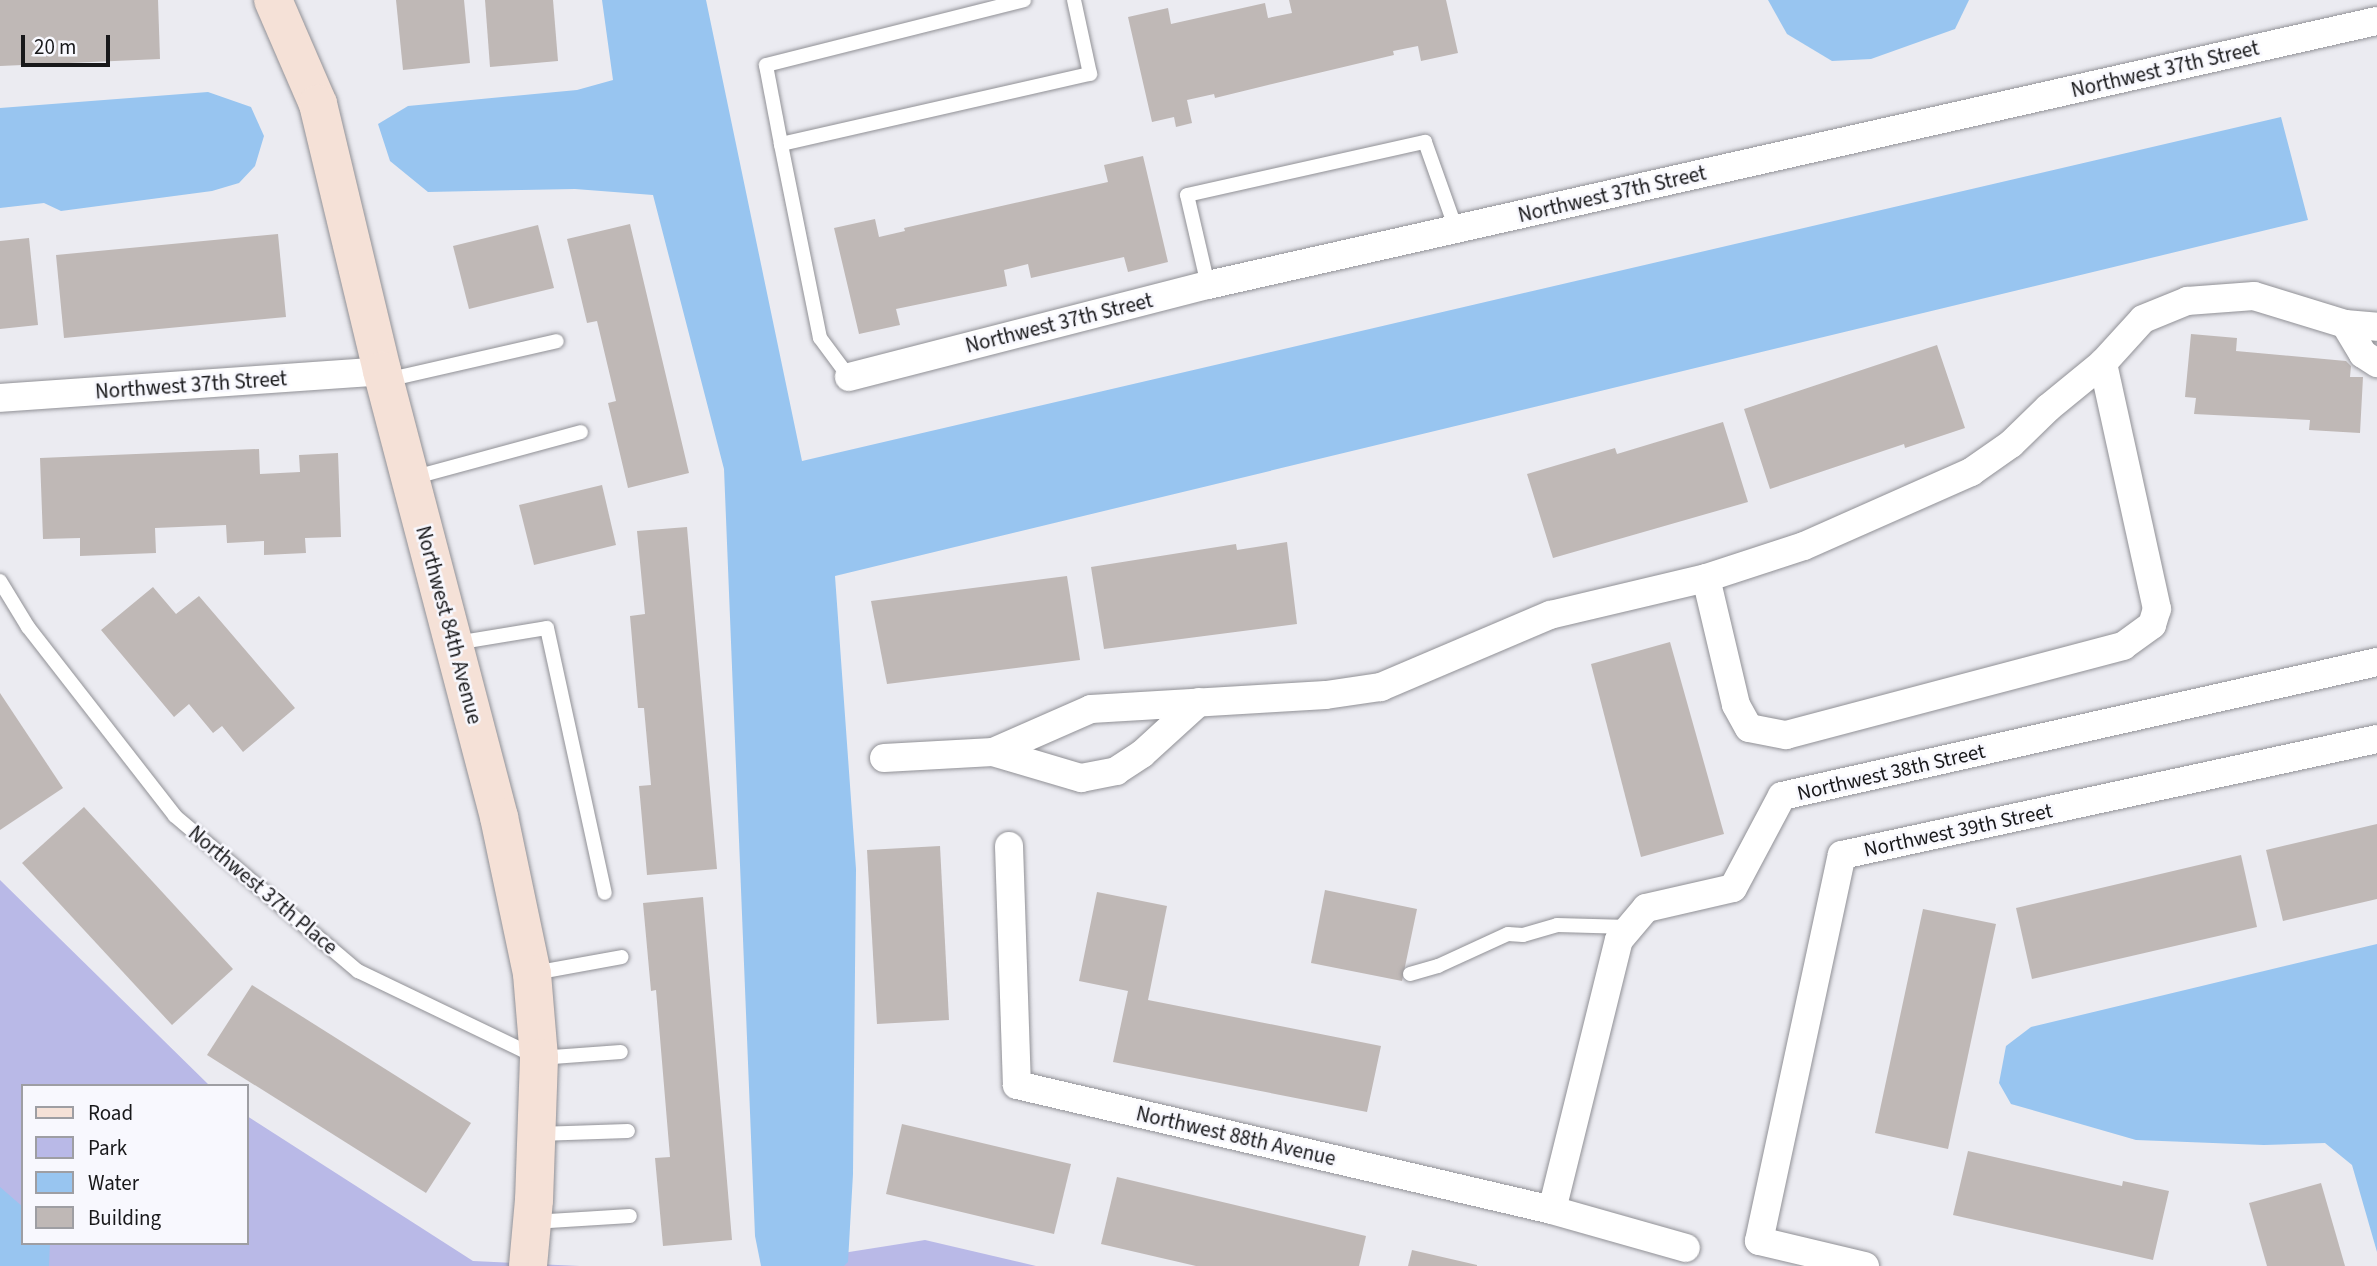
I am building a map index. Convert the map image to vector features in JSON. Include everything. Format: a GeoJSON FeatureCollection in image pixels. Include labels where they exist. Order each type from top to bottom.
{"type":"FeatureCollection","features":[{"type":"Feature","properties":{"kind":"street","name":"Northwest 84th Avenue"},"geometry":{"type":"LineString","coordinates":[[273,0],[318,104],[384,376],[499,817],[532,974],[539,1058],[532,1222],[527,1266]]}},
{"type":"Feature","properties":{"kind":"street","name":"Northwest 37th Street"},"geometry":{"type":"LineString","coordinates":[[849,377],[1208,285],[2377,22]]}},
{"type":"Feature","properties":{"kind":"street"},"geometry":{"type":"LineString","coordinates":[[993,752],[1091,709],[1326,695],[1381,687],[1550,615],[1706,578],[1804,546],[1971,472],[2011,444],[2048,408],[2103,363],[2143,319],[2187,301],[2254,296],[2345,324],[2377,327]]}},
{"type":"Feature","properties":{"kind":"street"},"geometry":{"type":"LineString","coordinates":[[2345,324],[2364,354],[2377,363]]}},
{"type":"Feature","properties":{"kind":"street"},"geometry":{"type":"LineString","coordinates":[[1706,578],[1736,705],[1749,728],[1786,735],[2123,646],[2152,625],[2157,609],[2103,363]]}},
{"type":"Feature","properties":{"kind":"street","name":"Northwest 37th Street"},"geometry":{"type":"LineString","coordinates":[[0,398],[384,376]]}},
{"type":"Feature","properties":{"kind":"street","name":"Northwest 38th Street"},"geometry":{"type":"LineString","coordinates":[[1552,1210],[1619,940],[1646,908],[1733,888],[1782,796],[2377,662]]}},
{"type":"Feature","properties":{"kind":"street"},"geometry":{"type":"LineString","coordinates":[[884,758],[993,752],[1081,778],[1116,771],[1142,754],[1199,702]]}},
{"type":"Feature","properties":{"kind":"street","name":"Northwest 39th Street"},"geometry":{"type":"LineString","coordinates":[[1865,1266],[1759,1241],[1842,855],[2377,739]]}},
{"type":"Feature","properties":{"kind":"street","name":"Northwest 88th Avenue"},"geometry":{"type":"LineString","coordinates":[[1009,846],[1017,1085],[1552,1210],[1686,1248]]}},
{"type":"Feature","properties":{"kind":"lane"},"geometry":{"type":"LineString","coordinates":[[849,377],[820,338],[766,65],[1024,0]]}},
{"type":"Feature","properties":{"kind":"lane"},"geometry":{"type":"LineString","coordinates":[[781,145],[1090,74],[1074,0]]}},
{"type":"Feature","properties":{"kind":"lane"},"geometry":{"type":"LineString","coordinates":[[1208,285],[1187,195],[1425,142],[1456,229]]}},
{"type":"Feature","properties":{"kind":"lane"},"geometry":{"type":"LineString","coordinates":[[384,376],[557,341]]}},
{"type":"Feature","properties":{"kind":"lane"},"geometry":{"type":"LineString","coordinates":[[411,479],[582,432]]}},
{"type":"Feature","properties":{"kind":"lane","name":"Northwest 37th Place"},"geometry":{"type":"LineString","coordinates":[[0,581],[28,627],[175,816],[358,971],[539,1058],[621,1052]]}},
{"type":"Feature","properties":{"kind":"lane"},"geometry":{"type":"LineString","coordinates":[[454,643],[547,628],[605,893]]}},
{"type":"Feature","properties":{"kind":"lane"},"geometry":{"type":"LineString","coordinates":[[1410,974],[1437,966],[1508,934],[1523,935],[1557,925],[1630,927]]}},
{"type":"Feature","properties":{"kind":"lane"},"geometry":{"type":"LineString","coordinates":[[532,974],[622,957]]}},
{"type":"Feature","properties":{"kind":"lane"},"geometry":{"type":"LineString","coordinates":[[536,1134],[628,1131]]}},
{"type":"Feature","properties":{"kind":"lane"},"geometry":{"type":"LineString","coordinates":[[532,1222],[629,1216]]}},
{"type":"Feature","properties":{"kind":"green space"},"geometry":{"type":"Polygon","coordinates":[[[0,880],[208,1084],[21,1084],[21,1245],[248,1245],[248,1117],[473,1261],[580,1266],[0,1266],[0,880]]]}},
{"type":"Feature","properties":{"kind":"green space"},"geometry":{"type":"Polygon","coordinates":[[[925,1240],[1036,1266],[761,1266],[925,1240]]]}},
{"type":"Feature","properties":{"kind":"water"},"geometry":{"type":"Polygon","coordinates":[[[602,0],[706,0],[802,461],[2281,117],[2308,220],[835,576],[856,869],[853,1174],[848,1262],[844,1266],[761,1266],[755,1236],[724,469],[653,195],[575,189],[428,192],[390,161],[378,124],[408,106],[577,90],[613,80],[602,0]]]}},
{"type":"Feature","properties":{"kind":"water"},"geometry":{"type":"Polygon","coordinates":[[[1768,0],[1969,0],[1955,29],[1871,59],[1832,61],[1787,34],[1768,0]]]}},
{"type":"Feature","properties":{"kind":"water"},"geometry":{"type":"Polygon","coordinates":[[[208,92],[251,107],[264,136],[255,166],[239,183],[212,191],[61,211],[44,203],[0,208],[0,108],[208,92]]]}},
{"type":"Feature","properties":{"kind":"water"},"geometry":{"type":"Polygon","coordinates":[[[2377,944],[2377,1252],[2352,1165],[2325,1143],[2264,1145],[2136,1140],[2011,1104],[1999,1083],[2006,1046],[2031,1027],[2377,944]]]}},
{"type":"Feature","properties":{"kind":"water"},"geometry":{"type":"Polygon","coordinates":[[[0,1187],[21,1205],[21,1245],[50,1245],[49,1266],[0,1266],[0,1187]]]}},
{"type":"Feature","properties":{"kind":"building"},"geometry":{"type":"Polygon","coordinates":[[[0,0],[158,0],[160,59],[0,66],[0,0]]]}},
{"type":"Feature","properties":{"kind":"building"},"geometry":{"type":"Polygon","coordinates":[[[396,0],[464,0],[470,63],[403,70],[396,0]]]}},
{"type":"Feature","properties":{"kind":"building"},"geometry":{"type":"Polygon","coordinates":[[[485,0],[553,0],[558,61],[490,67],[485,0]]]}},
{"type":"Feature","properties":{"kind":"building"},"geometry":{"type":"Polygon","coordinates":[[[1289,0],[1446,0],[1458,53],[1421,61],[1418,46],[1393,51],[1394,55],[1215,98],[1214,94],[1187,100],[1192,123],[1176,127],[1174,117],[1152,122],[1128,17],[1168,8],[1171,24],[1265,3],[1268,18],[1292,13],[1289,0]]]}},
{"type":"Feature","properties":{"kind":"building"},"geometry":{"type":"Polygon","coordinates":[[[1143,156],[1168,262],[1128,272],[1124,257],[1031,278],[1028,264],[1004,270],[1007,286],[896,309],[900,325],[859,334],[834,228],[875,219],[879,237],[905,231],[904,228],[1108,182],[1104,165],[1143,156]]]}},
{"type":"Feature","properties":{"kind":"building"},"geometry":{"type":"Polygon","coordinates":[[[630,224],[689,473],[628,488],[608,403],[616,401],[597,321],[587,323],[567,239],[630,224]]]}},
{"type":"Feature","properties":{"kind":"building"},"geometry":{"type":"Polygon","coordinates":[[[538,225],[554,288],[469,309],[453,246],[538,225]]]}},
{"type":"Feature","properties":{"kind":"building"},"geometry":{"type":"Polygon","coordinates":[[[278,234],[286,317],[64,338],[56,255],[278,234]]]}},
{"type":"Feature","properties":{"kind":"building"},"geometry":{"type":"Polygon","coordinates":[[[29,238],[38,325],[0,329],[0,241],[29,238]]]}},
{"type":"Feature","properties":{"kind":"building"},"geometry":{"type":"Polygon","coordinates":[[[2191,334],[2237,338],[2236,351],[2346,361],[2351,366],[2350,377],[2363,377],[2360,433],[2309,430],[2310,420],[2194,414],[2196,398],[2185,397],[2191,334]]]}},
{"type":"Feature","properties":{"kind":"building"},"geometry":{"type":"Polygon","coordinates":[[[1937,345],[1965,428],[1905,448],[1904,444],[1770,489],[1744,409],[1937,345]]]}},
{"type":"Feature","properties":{"kind":"building"},"geometry":{"type":"Polygon","coordinates":[[[1723,422],[1748,502],[1553,558],[1527,474],[1615,448],[1617,454],[1723,422]]]}},
{"type":"Feature","properties":{"kind":"building"},"geometry":{"type":"Polygon","coordinates":[[[259,449],[260,474],[300,472],[299,455],[338,453],[341,537],[305,538],[306,553],[264,555],[264,541],[227,543],[226,525],[155,528],[156,553],[80,556],[80,538],[43,539],[40,458],[259,449]]]}},
{"type":"Feature","properties":{"kind":"building"},"geometry":{"type":"Polygon","coordinates":[[[602,485],[616,545],[534,565],[519,505],[602,485]]]}},
{"type":"Feature","properties":{"kind":"building"},"geometry":{"type":"Polygon","coordinates":[[[687,527],[717,869],[647,875],[639,786],[651,785],[644,708],[638,708],[630,616],[645,614],[637,531],[687,527]]]}},
{"type":"Feature","properties":{"kind":"building"},"geometry":{"type":"Polygon","coordinates":[[[1287,542],[1297,624],[1104,649],[1091,567],[1236,544],[1237,550],[1287,542]]]}},
{"type":"Feature","properties":{"kind":"building"},"geometry":{"type":"Polygon","coordinates":[[[1067,576],[1080,660],[887,684],[871,601],[1067,576]]]}},
{"type":"Feature","properties":{"kind":"building"},"geometry":{"type":"Polygon","coordinates":[[[153,587],[176,614],[199,596],[295,708],[243,752],[222,726],[213,733],[189,704],[174,717],[101,630],[153,587]]]}},
{"type":"Feature","properties":{"kind":"building"},"geometry":{"type":"Polygon","coordinates":[[[1670,642],[1724,834],[1641,857],[1591,664],[1670,642]]]}},
{"type":"Feature","properties":{"kind":"building"},"geometry":{"type":"Polygon","coordinates":[[[0,693],[63,788],[0,830],[0,693]]]}},
{"type":"Feature","properties":{"kind":"building"},"geometry":{"type":"Polygon","coordinates":[[[84,807],[233,969],[172,1025],[22,863],[84,807]]]}},
{"type":"Feature","properties":{"kind":"building"},"geometry":{"type":"Polygon","coordinates":[[[2377,824],[2377,899],[2283,921],[2266,850],[2377,824]]]}},
{"type":"Feature","properties":{"kind":"building"},"geometry":{"type":"Polygon","coordinates":[[[940,846],[949,1020],[877,1024],[867,850],[940,846]]]}},
{"type":"Feature","properties":{"kind":"building"},"geometry":{"type":"Polygon","coordinates":[[[2241,855],[2257,927],[2032,979],[2016,908],[2241,855]]]}},
{"type":"Feature","properties":{"kind":"building"},"geometry":{"type":"Polygon","coordinates":[[[1325,890],[1417,909],[1402,981],[1311,963],[1325,890]]]}},
{"type":"Feature","properties":{"kind":"building"},"geometry":{"type":"Polygon","coordinates":[[[1097,892],[1167,906],[1148,1000],[1381,1046],[1367,1112],[1113,1062],[1128,991],[1079,981],[1097,892]]]}},
{"type":"Feature","properties":{"kind":"building"},"geometry":{"type":"Polygon","coordinates":[[[703,897],[732,1240],[663,1246],[655,1158],[670,1157],[656,990],[651,991],[643,903],[703,897]]]}},
{"type":"Feature","properties":{"kind":"building"},"geometry":{"type":"Polygon","coordinates":[[[1923,909],[1996,924],[1948,1149],[1875,1133],[1923,909]]]}},
{"type":"Feature","properties":{"kind":"building"},"geometry":{"type":"Polygon","coordinates":[[[252,985],[471,1123],[426,1193],[207,1055],[252,985]]]}},
{"type":"Feature","properties":{"kind":"building"},"geometry":{"type":"Polygon","coordinates":[[[902,1124],[1071,1164],[1054,1234],[886,1194],[902,1124]]]}},
{"type":"Feature","properties":{"kind":"building"},"geometry":{"type":"Polygon","coordinates":[[[1968,1151],[2122,1186],[2123,1181],[2169,1191],[2153,1260],[1953,1215],[1968,1151]]]}},
{"type":"Feature","properties":{"kind":"building"},"geometry":{"type":"Polygon","coordinates":[[[1117,1177],[1366,1236],[1359,1266],[1196,1266],[1101,1244],[1117,1177]]]}},
{"type":"Feature","properties":{"kind":"building"},"geometry":{"type":"Polygon","coordinates":[[[2321,1183],[2345,1266],[2267,1266],[2249,1203],[2321,1183]]]}},
{"type":"Feature","properties":{"kind":"building"},"geometry":{"type":"Polygon","coordinates":[[[1412,1250],[1477,1265],[1477,1266],[1408,1266],[1412,1250]]]}}]}
